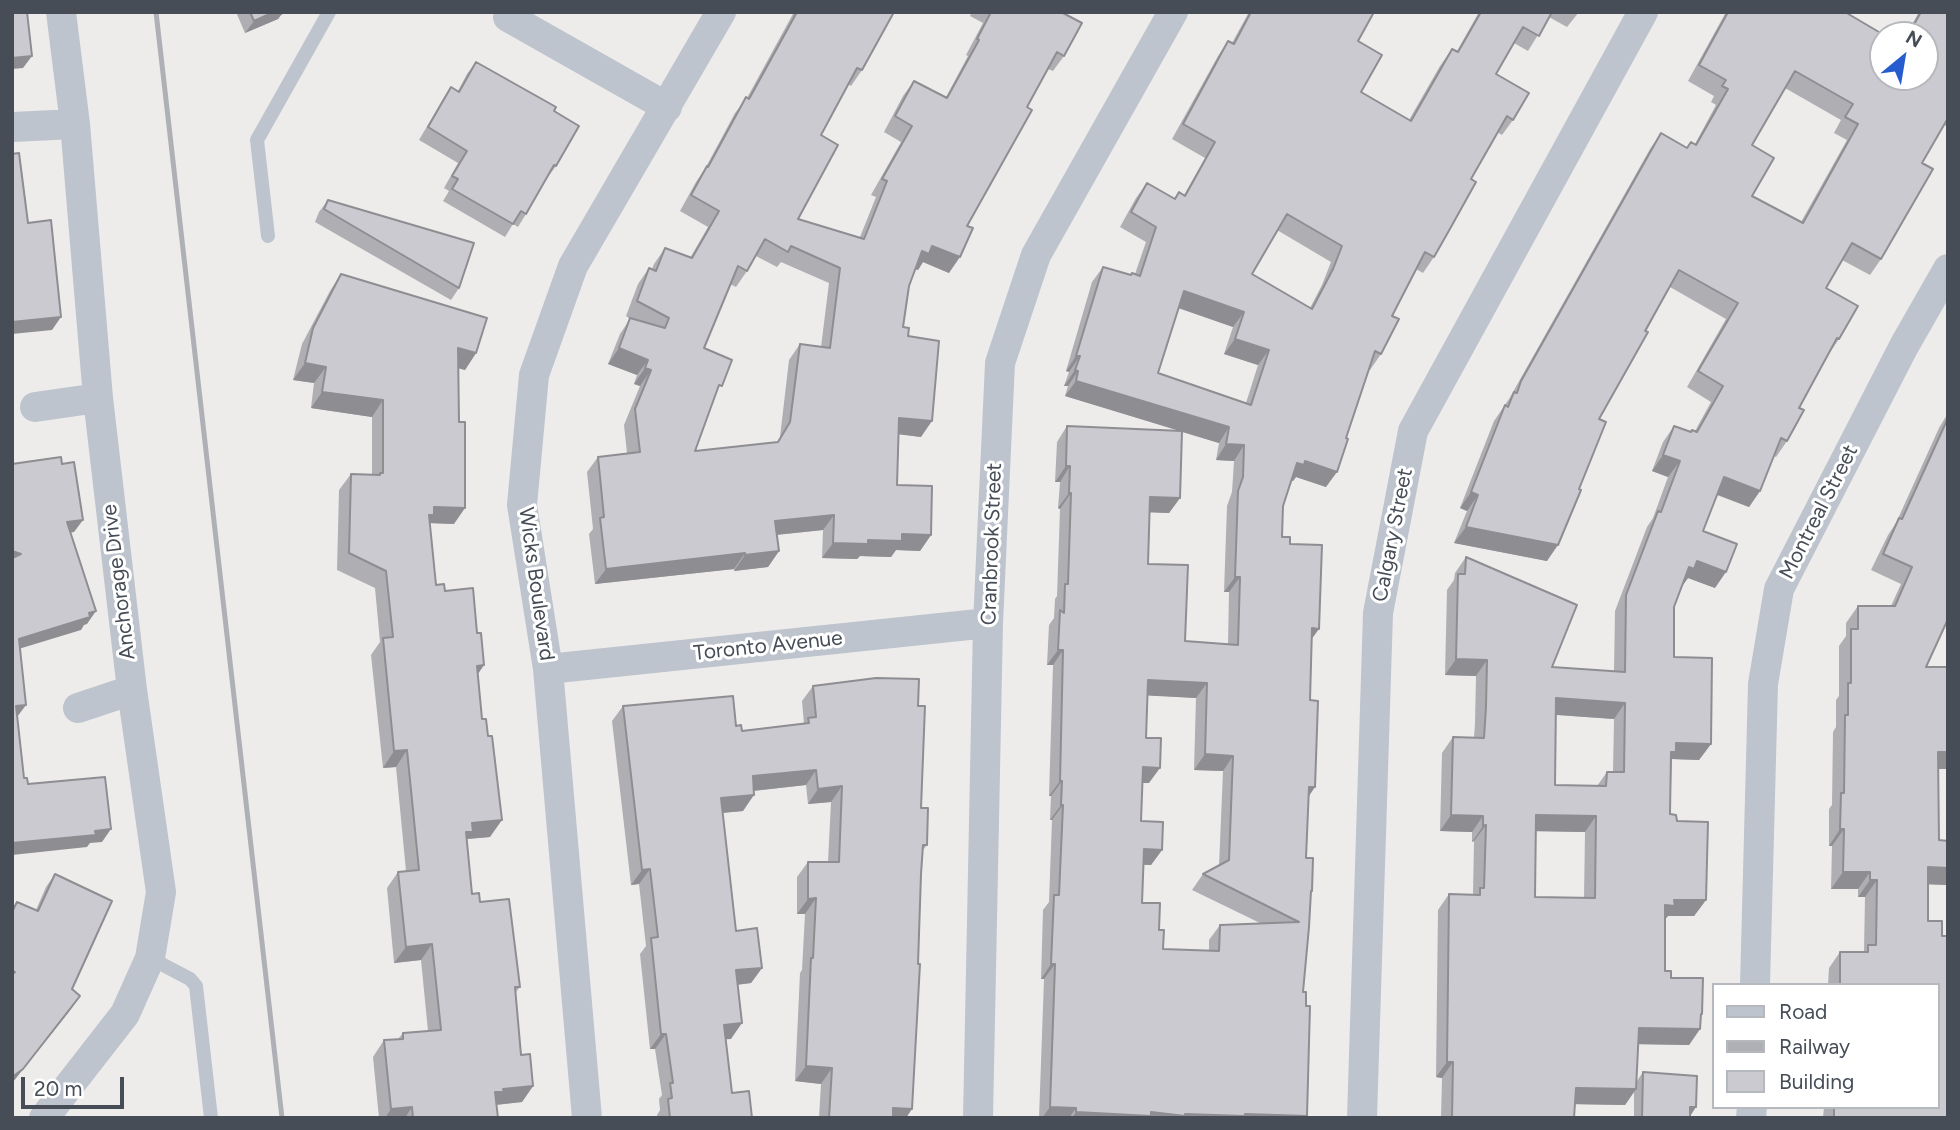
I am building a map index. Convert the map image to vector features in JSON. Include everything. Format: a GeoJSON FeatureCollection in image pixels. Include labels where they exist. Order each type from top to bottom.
{"type":"FeatureCollection","features":[{"type":"Feature","properties":{"kind":"street","name":"Anchorage Drive"},"geometry":{"type":"LineString","coordinates":[[44,1118],[125,1014],[150,958],[161,892],[132,690],[98,398],[75,124],[61,12]]}},
{"type":"Feature","properties":{"kind":"street","name":"Wicks Boulevard"},"geometry":{"type":"LineString","coordinates":[[587,1118],[548,669],[522,505],[534,375],[573,266],[722,12]]}},
{"type":"Feature","properties":{"kind":"street","name":"Cranbrook Street"},"geometry":{"type":"LineString","coordinates":[[978,1118],[988,623],[1000,363],[1036,255],[1173,12]]}},
{"type":"Feature","properties":{"kind":"street","name":"Calgary Street"},"geometry":{"type":"LineString","coordinates":[[1362,1118],[1378,613],[1413,431],[1643,12]]}},
{"type":"Feature","properties":{"kind":"street"},"geometry":{"type":"LineString","coordinates":[[508,17],[667,107]]}},
{"type":"Feature","properties":{"kind":"street"},"geometry":{"type":"LineString","coordinates":[[12,127],[75,124]]}},
{"type":"Feature","properties":{"kind":"street","name":"Montreal Street"},"geometry":{"type":"LineString","coordinates":[[1755,983],[1763,684],[1779,589],[1904,346],[1948,269]]}},
{"type":"Feature","properties":{"kind":"street"},"geometry":{"type":"LineString","coordinates":[[35,407],[98,398]]}},
{"type":"Feature","properties":{"kind":"street","name":"Toronto Avenue"},"geometry":{"type":"LineString","coordinates":[[548,669],[988,623]]}},
{"type":"Feature","properties":{"kind":"street"},"geometry":{"type":"LineString","coordinates":[[78,708],[132,690]]}},
{"type":"Feature","properties":{"kind":"lane"},"geometry":{"type":"LineString","coordinates":[[268,236],[257,141],[330,12]]}},
{"type":"Feature","properties":{"kind":"lane"},"geometry":{"type":"LineString","coordinates":[[150,958],[190,979],[196,986],[211,1118]]}},
{"type":"Feature","properties":{"kind":"building"},"geometry":{"type":"Polygon","coordinates":[[[12,12],[27,12],[32,56],[12,58],[12,12]]]}},
{"type":"Feature","properties":{"kind":"building"},"geometry":{"type":"Polygon","coordinates":[[[250,12],[274,12],[254,21],[250,12]]]}},
{"type":"Feature","properties":{"kind":"building"},"geometry":{"type":"Polygon","coordinates":[[[797,12],[894,12],[862,70],[857,68],[821,135],[838,145],[798,219],[864,239],[887,181],[882,179],[912,126],[895,116],[914,81],[947,98],[991,12],[1061,12],[1082,23],[1064,56],[1057,52],[1027,107],[1032,110],[967,226],[973,228],[960,257],[932,246],[929,254],[922,251],[909,286],[903,327],[909,328],[908,336],[939,341],[932,421],[899,418],[897,485],[932,486],[931,535],[902,534],[902,541],[868,540],[868,544],[833,543],[834,515],[775,521],[779,551],[606,569],[600,518],[604,517],[598,457],[640,452],[635,409],[651,370],[645,368],[648,360],[619,348],[630,318],[665,328],[669,318],[637,301],[649,268],[656,271],[665,248],[692,258],[719,211],[691,195],[746,97],[749,99],[797,12]],[[765,239],[747,271],[738,266],[704,348],[732,360],[722,386],[719,385],[695,451],[778,442],[790,422],[800,344],[830,348],[840,268],[791,246],[788,252],[765,239]]]}},
{"type":"Feature","properties":{"kind":"building"},"geometry":{"type":"Polygon","coordinates":[[[1251,12],[1374,12],[1358,41],[1382,55],[1361,92],[1411,121],[1452,49],[1458,52],[1481,12],[1552,12],[1539,36],[1523,27],[1496,74],[1529,93],[1513,120],[1507,116],[1471,179],[1476,182],[1434,257],[1425,252],[1392,316],[1399,319],[1381,354],[1375,351],[1337,472],[1305,461],[1304,465],[1297,463],[1283,506],[1282,537],[1290,537],[1290,544],[1322,545],[1319,629],[1312,628],[1310,700],[1318,701],[1315,787],[1309,787],[1306,858],[1313,858],[1303,992],[1306,992],[1306,1006],[1310,1006],[1307,1116],[1185,1116],[1151,1112],[1151,1116],[1076,1112],[1076,1108],[1050,1107],[1055,964],[1051,964],[1054,895],[1059,895],[1063,805],[1060,781],[1063,650],[1058,650],[1060,610],[1064,613],[1065,584],[1068,584],[1071,493],[1070,466],[1066,466],[1067,426],[1182,431],[1180,498],[1150,497],[1148,564],[1188,565],[1185,641],[1238,645],[1240,577],[1235,577],[1238,491],[1243,477],[1244,445],[1226,444],[1229,427],[1076,381],[1078,371],[1075,370],[1080,356],[1076,356],[1103,267],[1140,276],[1156,227],[1131,212],[1147,183],[1175,199],[1179,192],[1185,196],[1215,142],[1183,124],[1228,41],[1234,44],[1251,12]],[[1287,214],[1252,274],[1312,309],[1342,246],[1287,214]],[[1184,291],[1158,373],[1251,405],[1269,350],[1235,339],[1244,312],[1184,291]],[[1148,680],[1146,738],[1161,738],[1160,768],[1143,767],[1141,821],[1163,822],[1162,850],[1144,849],[1142,903],[1160,903],[1159,930],[1164,930],[1163,949],[1219,951],[1220,925],[1299,922],[1203,874],[1229,860],[1233,756],[1205,754],[1207,683],[1148,680]]]}},
{"type":"Feature","properties":{"kind":"building"},"geometry":{"type":"Polygon","coordinates":[[[1728,12],[1845,12],[1869,26],[1869,91],[1939,91],[1939,21],[1916,21],[1921,12],[1948,12],[1948,118],[1922,163],[1933,169],[1881,259],[1852,243],[1826,288],[1858,306],[1839,339],[1837,338],[1799,408],[1804,410],[1787,441],[1781,438],[1760,491],[1724,477],[1703,531],[1737,544],[1726,572],[1697,561],[1694,569],[1689,567],[1674,607],[1674,657],[1712,658],[1711,744],[1676,743],[1676,752],[1671,752],[1670,814],[1676,815],[1677,821],[1708,822],[1706,900],[1674,900],[1675,906],[1665,905],[1665,971],[1671,971],[1671,978],[1703,978],[1700,1029],[1639,1028],[1636,1089],[1576,1088],[1574,1118],[1452,1118],[1453,1062],[1447,1062],[1449,894],[1480,895],[1480,888],[1484,888],[1486,825],[1483,826],[1483,816],[1451,815],[1453,737],[1484,738],[1486,707],[1487,660],[1456,659],[1458,574],[1465,574],[1466,557],[1577,605],[1552,667],[1625,672],[1626,595],[1680,461],[1663,455],[1674,426],[1697,432],[1723,386],[1698,371],[1738,303],[1679,270],[1599,419],[1606,422],[1558,545],[1466,527],[1478,495],[1471,492],[1505,405],[1508,407],[1514,392],[1517,393],[1521,381],[1661,133],[1687,148],[1691,142],[1696,145],[1728,89],[1722,86],[1726,80],[1699,65],[1728,12]],[[1795,71],[1752,145],[1774,158],[1752,196],[1803,223],[1858,124],[1845,117],[1853,104],[1795,71]],[[1556,698],[1555,785],[1606,786],[1607,772],[1624,772],[1625,703],[1556,698]],[[1536,815],[1535,897],[1595,898],[1596,816],[1536,815]]]}},
{"type":"Feature","properties":{"kind":"building"},"geometry":{"type":"Polygon","coordinates":[[[476,62],[556,107],[554,111],[579,126],[526,214],[521,211],[513,224],[452,189],[458,179],[452,176],[467,151],[428,127],[451,87],[459,92],[476,62]]]}},
{"type":"Feature","properties":{"kind":"building"},"geometry":{"type":"Polygon","coordinates":[[[19,153],[28,223],[51,220],[61,317],[12,322],[12,154],[19,153]]]}},
{"type":"Feature","properties":{"kind":"building"},"geometry":{"type":"Polygon","coordinates":[[[328,200],[474,243],[459,288],[324,209],[328,200]]]}},
{"type":"Feature","properties":{"kind":"building"},"geometry":{"type":"Polygon","coordinates":[[[341,274],[487,318],[476,353],[458,348],[459,422],[465,422],[465,508],[434,507],[434,515],[429,515],[436,585],[444,584],[445,591],[473,588],[477,633],[481,633],[484,665],[477,666],[482,719],[486,719],[488,736],[492,736],[502,820],[472,823],[473,832],[466,832],[472,894],[479,893],[480,902],[509,899],[520,987],[515,987],[521,1055],[530,1054],[533,1086],[495,1092],[498,1118],[413,1118],[412,1107],[391,1109],[384,1040],[403,1039],[403,1033],[441,1030],[432,944],[406,947],[398,872],[419,870],[407,750],[394,751],[383,638],[393,637],[386,571],[349,553],[351,474],[383,473],[383,400],[322,392],[326,367],[305,363],[313,328],[341,274]]]}},
{"type":"Feature","properties":{"kind":"building"},"geometry":{"type":"Polygon","coordinates":[[[1948,418],[1948,619],[1926,667],[1948,667],[1948,752],[1938,752],[1939,840],[1948,841],[1948,868],[1928,867],[1928,921],[1942,921],[1942,936],[1948,936],[1948,1118],[1834,1118],[1834,1109],[1939,1109],[1939,983],[1840,983],[1840,952],[1868,952],[1868,945],[1876,945],[1877,880],[1870,880],[1870,872],[1843,872],[1841,793],[1844,793],[1845,715],[1848,715],[1848,683],[1851,683],[1851,629],[1858,629],[1858,606],[1895,606],[1912,567],[1883,554],[1899,518],[1902,519],[1948,418]]]}},
{"type":"Feature","properties":{"kind":"building"},"geometry":{"type":"Polygon","coordinates":[[[61,457],[62,464],[74,462],[83,520],[67,522],[96,611],[89,613],[90,617],[19,639],[26,705],[16,706],[24,778],[27,778],[28,784],[105,777],[111,829],[95,831],[96,835],[12,843],[12,558],[21,554],[12,551],[12,464],[61,457]]]}},
{"type":"Feature","properties":{"kind":"building"},"geometry":{"type":"Polygon","coordinates":[[[876,678],[919,679],[918,706],[925,706],[921,808],[928,808],[927,845],[923,845],[921,874],[920,964],[912,1109],[893,1108],[893,1118],[829,1118],[832,1068],[806,1066],[816,898],[808,899],[808,862],[839,862],[842,786],[818,789],[816,770],[753,776],[754,795],[721,798],[736,931],[757,928],[762,968],[736,970],[742,1023],[724,1025],[732,1093],[749,1091],[752,1118],[670,1118],[668,1099],[672,1098],[670,1083],[673,1083],[666,1034],[661,1034],[651,938],[658,937],[650,869],[642,870],[623,706],[733,696],[736,726],[741,725],[742,731],[809,723],[808,718],[816,717],[813,686],[876,678]]]}},
{"type":"Feature","properties":{"kind":"building"},"geometry":{"type":"Polygon","coordinates":[[[55,874],[112,901],[72,989],[80,996],[23,1069],[12,1077],[12,975],[15,972],[12,971],[12,912],[17,902],[38,911],[55,874]]]}},
{"type":"Feature","properties":{"kind":"building"},"geometry":{"type":"Polygon","coordinates":[[[1643,1072],[1697,1076],[1696,1107],[1690,1107],[1690,1118],[1642,1118],[1643,1072]]]}},
{"type":"Feature","properties":{"kind":"railway"},"geometry":{"type":"LineString","coordinates":[[156,12],[282,1118]]}}]}
